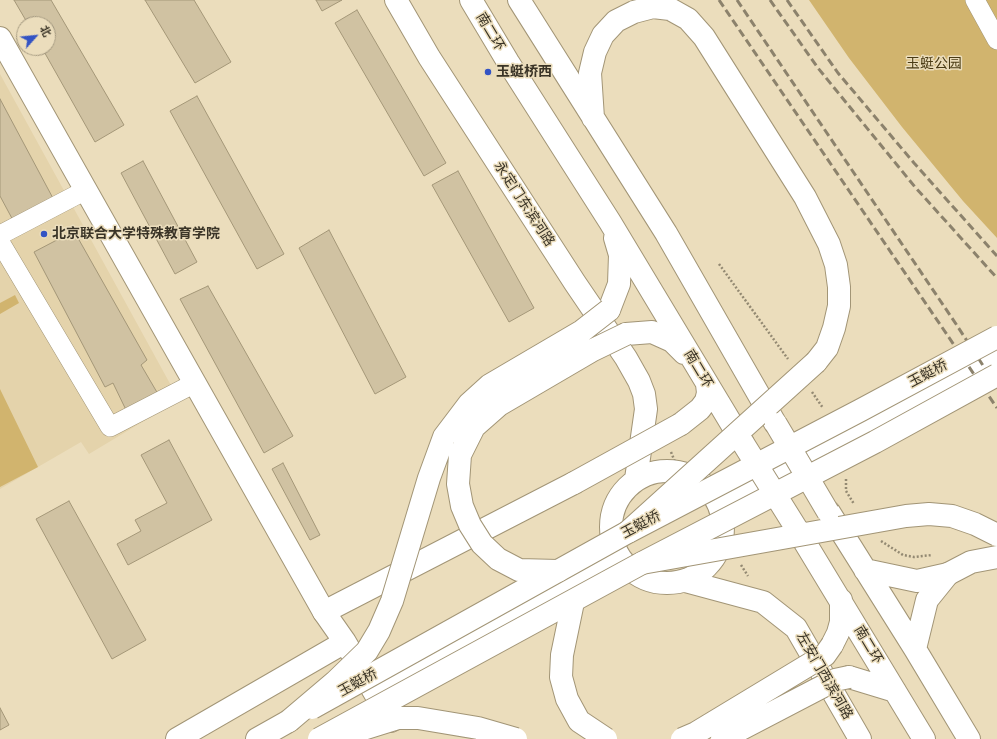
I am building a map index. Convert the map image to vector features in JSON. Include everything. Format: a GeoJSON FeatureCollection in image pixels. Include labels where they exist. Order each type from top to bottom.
{"type":"FeatureCollection","features":[{"type":"Feature","properties":{"kind":"main road","name":"永定门东滨河路"},"geometry":{"type":"LineString","coordinates":[[396,0],[429,56],[574,283],[626,358],[639,381],[644,394],[646,409],[636,479]]}},
{"type":"Feature","properties":{"kind":"main road","name":"南二环"},"geometry":{"type":"LineString","coordinates":[[471,0],[512,68],[610,222],[727,418],[798,531],[924,739]]}},
{"type":"Feature","properties":{"kind":"main road"},"geometry":{"type":"LineString","coordinates":[[519,0],[666,233],[828,512],[915,649],[969,739]]}},
{"type":"Feature","properties":{"kind":"main road"},"geometry":{"type":"LineString","coordinates":[[593,118],[590,73],[595,52],[603,35],[616,22],[634,12],[652,7],[670,9],[688,19],[704,37],[805,197],[829,244],[836,265],[839,287],[839,306],[834,328],[827,348],[816,362],[620,537],[606,565]]}},
{"type":"Feature","properties":{"kind":"main road"},"geometry":{"type":"LineString","coordinates":[[0,38],[324,612],[345,642],[392,722],[364,739]]}},
{"type":"Feature","properties":{"kind":"main road"},"geometry":{"type":"LineString","coordinates":[[257,739],[289,721],[335,682],[367,651],[379,631],[392,601],[429,478],[444,437],[469,404],[490,385],[582,331],[609,310],[619,284],[620,255],[610,222]]}},
{"type":"Feature","properties":{"kind":"main road"},"geometry":{"type":"LineString","coordinates":[[558,571],[519,570],[498,559],[482,544],[470,525],[462,506],[458,484],[460,456],[474,427],[499,405],[593,350],[626,334],[652,332],[672,341],[694,363]]}},
{"type":"Feature","properties":{"kind":"main road","name":"玉蜓桥"},"geometry":{"type":"LineString","coordinates":[[289,721],[620,537],[997,337]]}},
{"type":"Feature","properties":{"kind":"main road"},"geometry":{"type":"LineString","coordinates":[[723,519],[735,496],[997,353]]}},
{"type":"Feature","properties":{"kind":"main road"},"geometry":{"type":"LineString","coordinates":[[320,739],[637,567],[875,442],[997,375]]}},
{"type":"Feature","properties":{"kind":"main road"},"geometry":{"type":"LineString","coordinates":[[681,424],[700,409],[706,401],[708,393],[707,384]]}},
{"type":"Feature","properties":{"kind":"main road"},"geometry":{"type":"LineString","coordinates":[[324,612],[574,483],[681,424],[712,412],[719,413],[727,418]]}},
{"type":"Feature","properties":{"kind":"main road"},"geometry":{"type":"LineString","coordinates":[[665,470],[679,472],[696,478],[709,490],[719,505],[723,519],[723,534],[718,550],[710,563],[699,574],[685,581],[666,584],[654,582],[648,580],[637,567],[619,558],[620,537],[610,524],[614,506],[623,491],[636,479],[650,472],[665,470]]}},
{"type":"Feature","properties":{"kind":"main road"},"geometry":{"type":"LineString","coordinates":[[709,490],[735,496]]}},
{"type":"Feature","properties":{"kind":"main road"},"geometry":{"type":"LineString","coordinates":[[372,688],[606,565],[637,567],[898,517],[930,514],[952,516],[975,524],[997,535]]}},
{"type":"Feature","properties":{"kind":"main road"},"geometry":{"type":"LineString","coordinates":[[865,570],[917,581],[948,574],[971,562],[997,557]]}},
{"type":"Feature","properties":{"kind":"main road"},"geometry":{"type":"LineString","coordinates":[[915,649],[927,600],[948,574]]}},
{"type":"Feature","properties":{"kind":"main road"},"geometry":{"type":"LineString","coordinates":[[685,581],[763,602]]}},
{"type":"Feature","properties":{"kind":"main road"},"geometry":{"type":"LineString","coordinates":[[682,739],[696,733],[825,655],[838,633],[841,622],[840,600]]}},
{"type":"Feature","properties":{"kind":"main road"},"geometry":{"type":"LineString","coordinates":[[574,602],[562,655],[561,677],[568,699],[579,721],[606,739]]}},
{"type":"Feature","properties":{"kind":"main road","name":"左安门西滨河路"},"geometry":{"type":"LineString","coordinates":[[763,602],[796,628],[860,739]]}},
{"type":"Feature","properties":{"kind":"main road"},"geometry":{"type":"LineString","coordinates":[[177,739],[345,642]]}},
{"type":"Feature","properties":{"kind":"main road"},"geometry":{"type":"LineString","coordinates":[[722,739],[835,680],[849,677],[895,691]]}},
{"type":"Feature","properties":{"kind":"main road"},"geometry":{"type":"LineString","coordinates":[[331,739],[398,718],[418,718],[448,722],[478,728],[516,739]]}},
{"type":"Feature","properties":{"kind":"street"},"geometry":{"type":"LineString","coordinates":[[975,0],[997,40]]}},
{"type":"Feature","properties":{"kind":"street"},"geometry":{"type":"LineString","coordinates":[[0,235],[86,190]]}},
{"type":"Feature","properties":{"kind":"street"},"geometry":{"type":"LineString","coordinates":[[0,242],[110,427],[195,383]]}},
{"type":"Feature","properties":{"kind":"path"},"geometry":{"type":"LineString","coordinates":[[719,264],[792,364]]}},
{"type":"Feature","properties":{"kind":"path"},"geometry":{"type":"LineString","coordinates":[[810,389],[824,412]]}},
{"type":"Feature","properties":{"kind":"path"},"geometry":{"type":"LineString","coordinates":[[846,475],[846,491],[856,508]]}},
{"type":"Feature","properties":{"kind":"path"},"geometry":{"type":"LineString","coordinates":[[879,540],[903,555],[914,557],[934,554]]}},
{"type":"Feature","properties":{"kind":"path"},"geometry":{"type":"LineString","coordinates":[[738,561],[763,602]]}},
{"type":"Feature","properties":{"kind":"shaded area","name":"北京联合大学特殊教育学院"},"geometry":{"type":"Polygon","coordinates":[[[0,74],[179,400],[89,454],[81,442],[0,489],[0,74]]]}},
{"type":"Feature","properties":{"kind":"green space","name":"玉蜓公园"},"geometry":{"type":"Polygon","coordinates":[[[809,0],[997,0],[997,238],[963,201],[902,127],[849,58],[809,0]]]}},
{"type":"Feature","properties":{"kind":"green space"},"geometry":{"type":"Polygon","coordinates":[[[15,295],[19,303],[0,314],[0,303],[15,295]]]}},
{"type":"Feature","properties":{"kind":"green space"},"geometry":{"type":"Polygon","coordinates":[[[0,389],[38,467],[0,487],[0,389]]]}},
{"type":"Feature","properties":{"kind":"building"},"geometry":{"type":"Polygon","coordinates":[[[14,0],[51,0],[124,125],[95,142],[47,56],[56,56],[56,16],[23,16],[14,0]]]}},
{"type":"Feature","properties":{"kind":"building"},"geometry":{"type":"Polygon","coordinates":[[[145,0],[194,0],[231,62],[195,83],[145,0]]]}},
{"type":"Feature","properties":{"kind":"building"},"geometry":{"type":"Polygon","coordinates":[[[316,0],[342,0],[322,11],[316,0]]]}},
{"type":"Feature","properties":{"kind":"building"},"geometry":{"type":"Polygon","coordinates":[[[357,10],[446,163],[424,176],[335,23],[357,10]]]}},
{"type":"Feature","properties":{"kind":"building"},"geometry":{"type":"Polygon","coordinates":[[[197,96],[284,254],[257,269],[170,111],[197,96]]]}},
{"type":"Feature","properties":{"kind":"building"},"geometry":{"type":"Polygon","coordinates":[[[0,99],[55,202],[15,224],[0,196],[0,99]]]}},
{"type":"Feature","properties":{"kind":"building"},"geometry":{"type":"Polygon","coordinates":[[[143,161],[197,262],[175,274],[121,173],[143,161]]]}},
{"type":"Feature","properties":{"kind":"building"},"geometry":{"type":"Polygon","coordinates":[[[458,171],[534,308],[509,322],[432,185],[458,171]]]}},
{"type":"Feature","properties":{"kind":"building"},"geometry":{"type":"Polygon","coordinates":[[[329,230],[406,377],[375,394],[299,248],[329,230]]]}},
{"type":"Feature","properties":{"kind":"building"},"geometry":{"type":"Polygon","coordinates":[[[74,231],[147,360],[141,365],[158,394],[127,412],[113,383],[105,387],[34,252],[74,231]]]}},
{"type":"Feature","properties":{"kind":"building"},"geometry":{"type":"Polygon","coordinates":[[[208,286],[293,436],[264,453],[180,299],[208,286]]]}},
{"type":"Feature","properties":{"kind":"building"},"geometry":{"type":"Polygon","coordinates":[[[169,440],[212,520],[128,565],[117,544],[141,531],[135,520],[167,503],[141,455],[169,440]]]}},
{"type":"Feature","properties":{"kind":"building"},"geometry":{"type":"Polygon","coordinates":[[[283,463],[320,535],[310,540],[272,469],[283,463]]]}},
{"type":"Feature","properties":{"kind":"building"},"geometry":{"type":"Polygon","coordinates":[[[69,501],[146,640],[112,659],[36,519],[69,501]]]}},
{"type":"Feature","properties":{"kind":"building"},"geometry":{"type":"Polygon","coordinates":[[[0,708],[9,725],[0,730],[0,708]]]}},
{"type":"Feature","properties":{"kind":"railway"},"geometry":{"type":"LineString","coordinates":[[719,0],[997,408]]}},
{"type":"Feature","properties":{"kind":"railway"},"geometry":{"type":"LineString","coordinates":[[737,0],[997,387]]}},
{"type":"Feature","properties":{"kind":"railway"},"geometry":{"type":"LineString","coordinates":[[770,0],[818,68],[915,187],[997,278]]}},
{"type":"Feature","properties":{"kind":"railway"},"geometry":{"type":"LineString","coordinates":[[787,0],[838,73],[914,163],[997,256]]}},
{"type":"Feature","properties":{"kind":"place","name":"玉蜓桥西"},"geometry":{"type":"Point","coordinates":[488,72]}},
{"type":"Feature","properties":{"kind":"place","name":"北京联合大学特殊教育学院"},"geometry":{"type":"Point","coordinates":[44,234]}}]}
